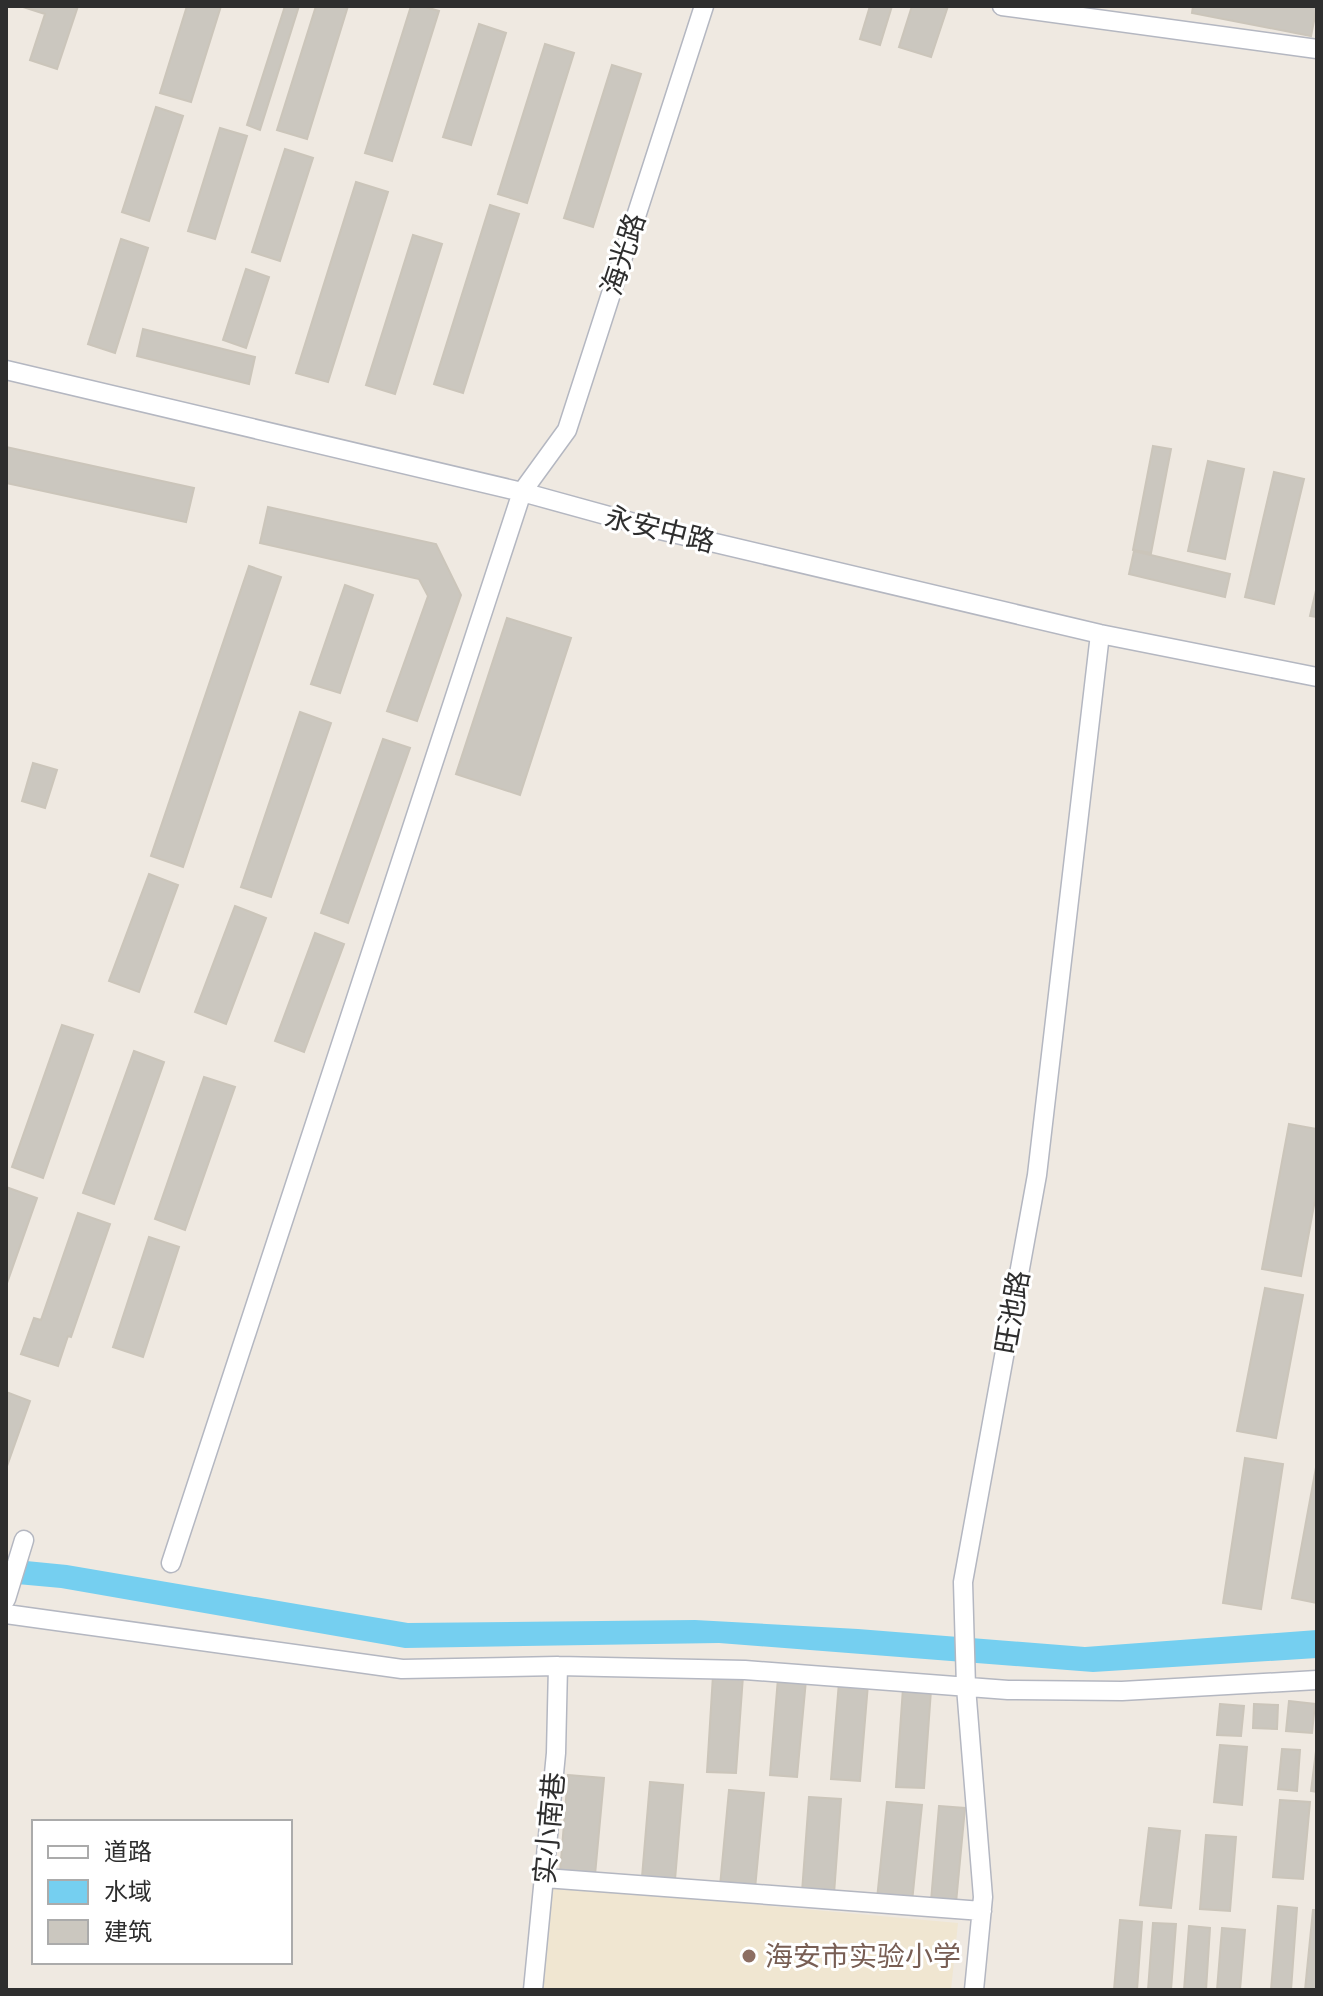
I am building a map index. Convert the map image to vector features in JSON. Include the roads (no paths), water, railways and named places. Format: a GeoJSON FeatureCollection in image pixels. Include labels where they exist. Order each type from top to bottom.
{"type":"FeatureCollection","features":[{"type":"Feature","properties":{"kind":"street","name":"海光路"},"geometry":{"type":"LineString","coordinates":[[171,1563],[522,492],[567,430],[704,6]]}},
{"type":"Feature","properties":{"kind":"street"},"geometry":{"type":"LineString","coordinates":[[1002,6],[1317,49]]}},
{"type":"Feature","properties":{"kind":"street","name":"永安中路"},"geometry":{"type":"LineString","coordinates":[[6,370],[522,492],[660,530],[1100,634],[1317,677]]}},
{"type":"Feature","properties":{"kind":"street","name":"旺池路"},"geometry":{"type":"LineString","coordinates":[[974,1990],[983,1897],[966,1687],[963,1582],[1037,1175],[1100,634]]}},
{"type":"Feature","properties":{"kind":"street"},"geometry":{"type":"LineString","coordinates":[[6,1599],[23,1544]]}},
{"type":"Feature","properties":{"kind":"street"},"geometry":{"type":"LineString","coordinates":[[6,1614],[402,1669],[558,1666],[745,1670],[966,1687],[1122,1691],[1317,1680]]}},
{"type":"Feature","properties":{"kind":"street","name":"实小南巷"},"geometry":{"type":"LineString","coordinates":[[533,1990],[556,1753],[558,1666]]}},
{"type":"Feature","properties":{"kind":"street"},"geometry":{"type":"LineString","coordinates":[[545,1878],[982,1911]]}},
{"type":"Feature","properties":{"kind":"water"},"geometry":{"type":"Polygon","coordinates":[[[6,1559],[67,1565],[408,1623],[695,1620],[1085,1647],[1317,1630],[1317,1658],[1093,1672],[719,1643],[405,1648],[61,1588],[6,1583],[6,1559]]]}},
{"type":"Feature","properties":{"kind":"place","name":"海安市实验小学"},"geometry":{"type":"Point","coordinates":[749,1956]}}]}
